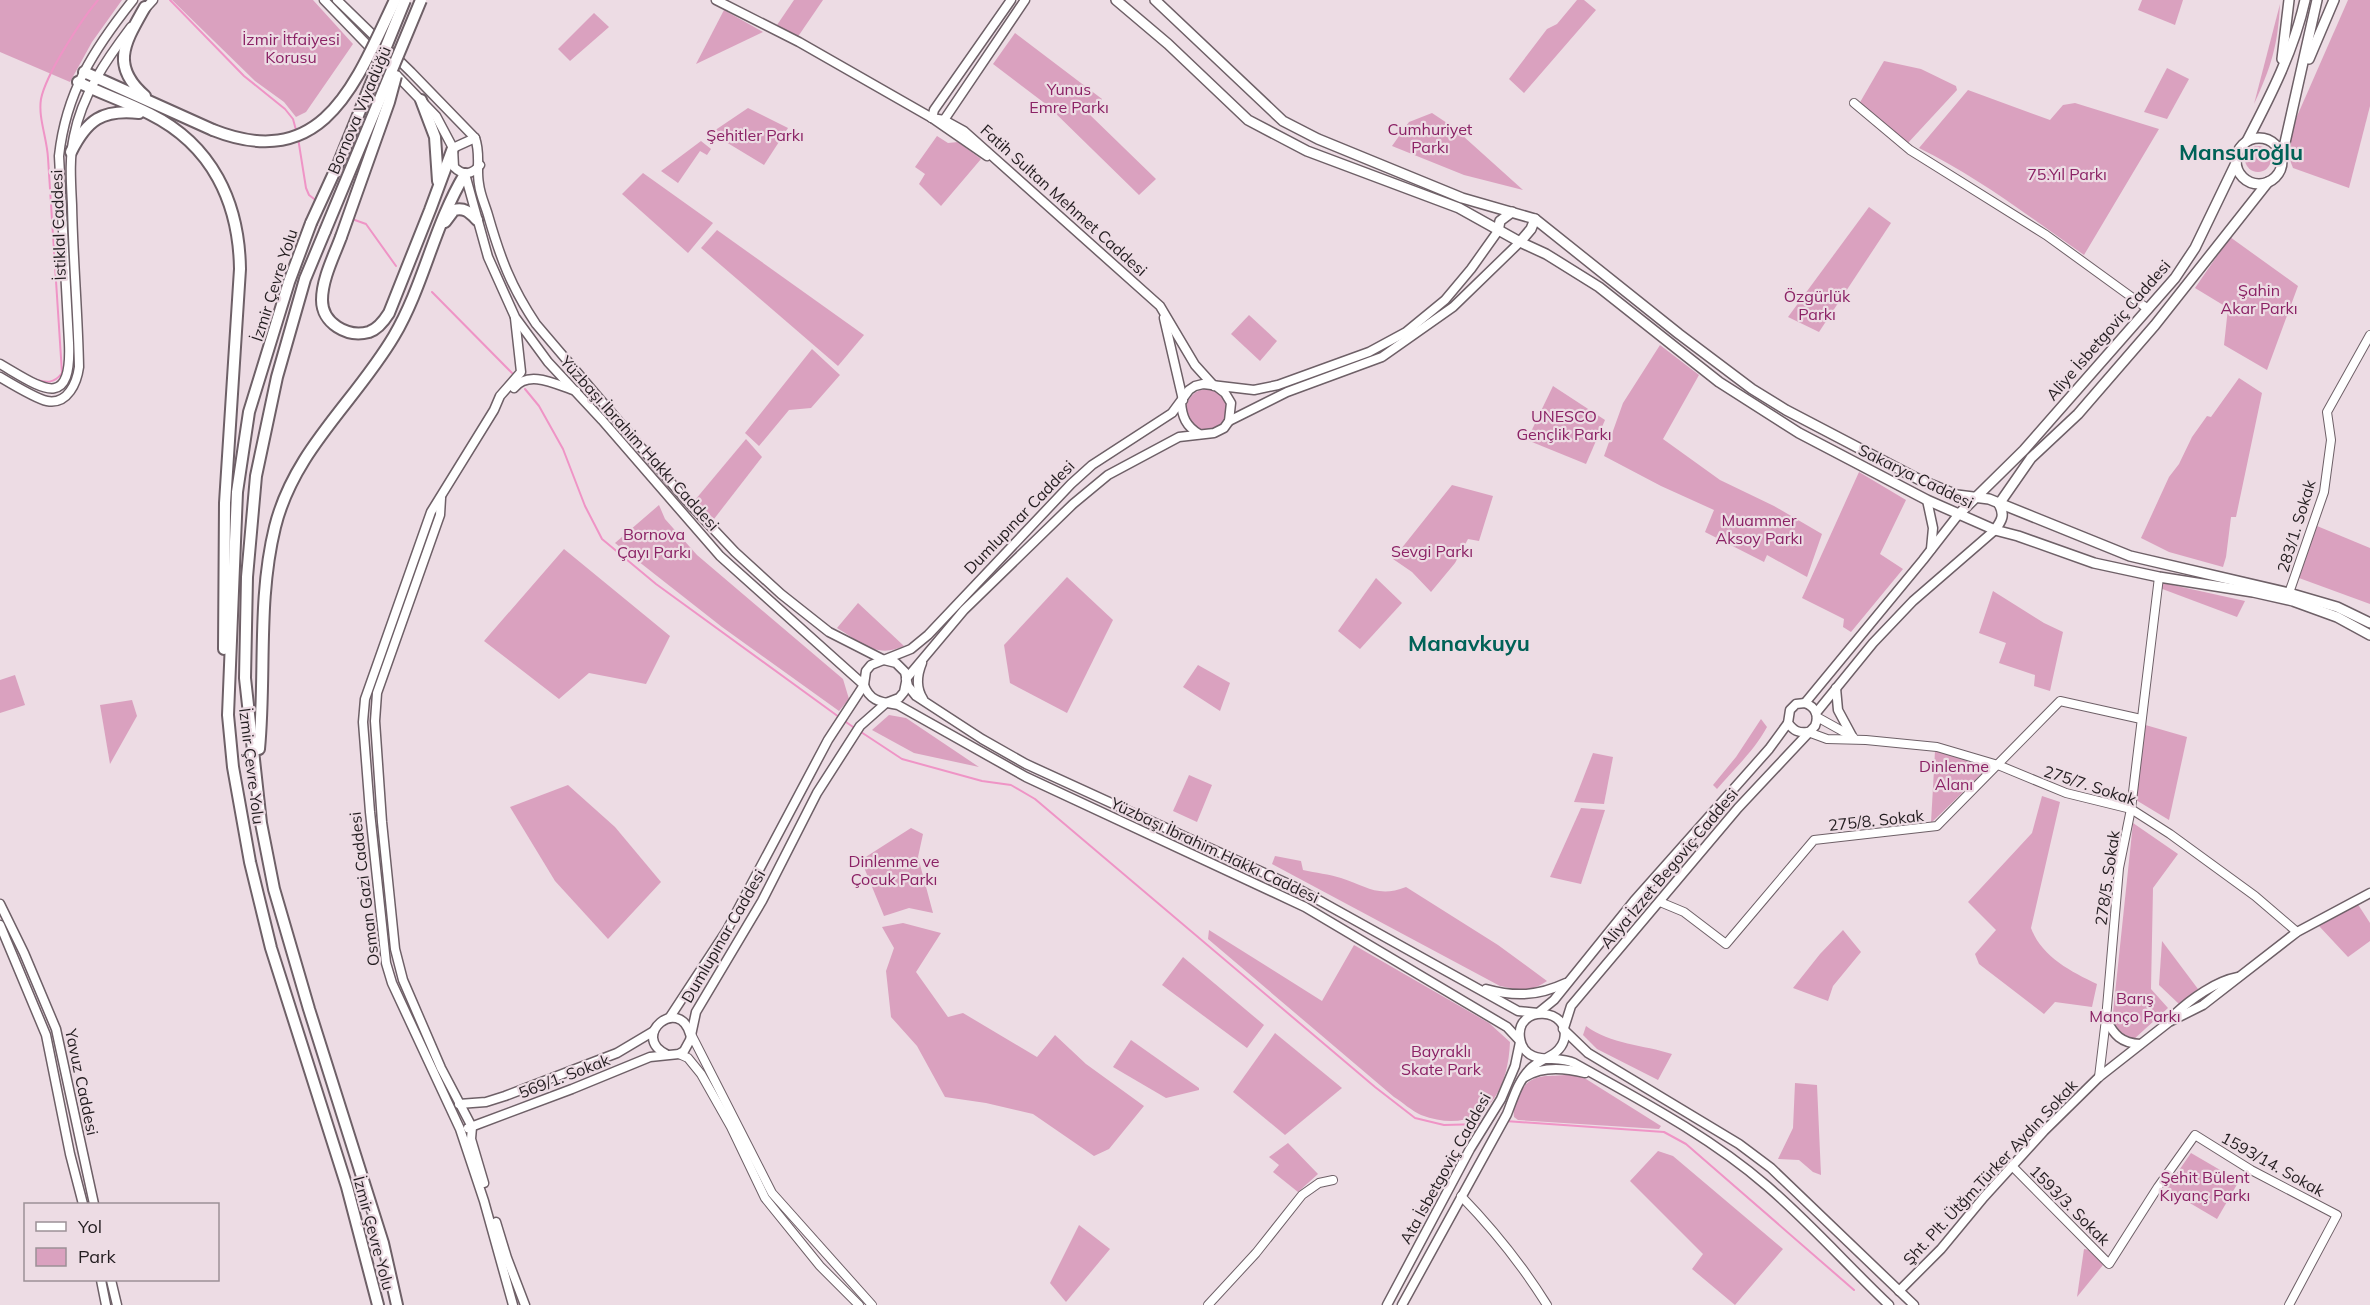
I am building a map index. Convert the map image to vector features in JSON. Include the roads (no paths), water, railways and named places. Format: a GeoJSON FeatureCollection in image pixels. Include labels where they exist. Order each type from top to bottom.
{"type":"FeatureCollection","features":[{"type":"Feature","properties":{"kind":"highway"},"geometry":{"type":"LineString","coordinates":[[93,83],[152,102],[213,130],[247,141],[265,142],[293,137],[326,120],[336,110],[356,79],[395,0]]}},
{"type":"Feature","properties":{"kind":"highway","name":"Bornova Viyadüğü"},"geometry":{"type":"LineString","coordinates":[[310,223],[339,162],[405,0]]}},
{"type":"Feature","properties":{"kind":"highway","name":"Bornova Viyadüğü"},"geometry":{"type":"LineString","coordinates":[[325,231],[421,0]]}},
{"type":"Feature","properties":{"kind":"highway"},"geometry":{"type":"LineString","coordinates":[[149,4],[128,37],[124,49],[124,67],[133,84],[152,102]]}},
{"type":"Feature","properties":{"kind":"highway"},"geometry":{"type":"LineString","coordinates":[[403,45],[389,102],[323,290],[322,302],[325,313],[333,324],[346,332],[370,332],[382,323],[389,313],[453,148]]}},
{"type":"Feature","properties":{"kind":"highway"},"geometry":{"type":"LineString","coordinates":[[81,77],[151,114],[186,137],[209,164],[234,212],[240,241],[240,269],[229,412],[225,513],[224,631],[228,715]]}},
{"type":"Feature","properties":{"kind":"highway"},"geometry":{"type":"LineString","coordinates":[[421,100],[435,137],[439,188]]}},
{"type":"Feature","properties":{"kind":"highway"},"geometry":{"type":"LineString","coordinates":[[71,152],[84,129],[99,117],[123,111],[151,114]]}},
{"type":"Feature","properties":{"kind":"highway"},"geometry":{"type":"LineString","coordinates":[[256,770],[260,736],[261,629],[266,574],[282,502],[316,440],[395,334],[445,210],[465,174]]}},
{"type":"Feature","properties":{"kind":"highway"},"geometry":{"type":"LineString","coordinates":[[434,240],[454,210],[460,208],[466,210],[477,220]]}},
{"type":"Feature","properties":{"kind":"highway","name":"İzmir Çevre Yolu"},"geometry":{"type":"LineString","coordinates":[[310,223],[289,282],[249,412],[237,492],[228,715],[233,767],[250,862],[269,938],[347,1187],[378,1305]]}},
{"type":"Feature","properties":{"kind":"highway","name":"İzmir Çevre Yolu"},"geometry":{"type":"LineString","coordinates":[[325,231],[305,279],[277,377],[256,476],[247,577],[245,678],[261,823],[280,912],[383,1242],[397,1305]]}},
{"type":"Feature","properties":{"kind":"main road","name":"İstiklal Caddesi"},"geometry":{"type":"LineString","coordinates":[[0,364],[39,387],[48,389],[57,388],[68,378],[70,366],[59,156],[66,114],[81,77],[105,36],[133,0]]}},
{"type":"Feature","properties":{"kind":"main road"},"geometry":{"type":"LineString","coordinates":[[324,0],[436,116],[453,148],[454,167],[465,174],[471,173],[480,165],[479,148],[475,138],[336,0]]}},
{"type":"Feature","properties":{"kind":"main road"},"geometry":{"type":"LineString","coordinates":[[716,0],[799,42],[932,118],[977,150],[998,161]]}},
{"type":"Feature","properties":{"kind":"main road"},"geometry":{"type":"LineString","coordinates":[[932,118],[934,110],[1011,0]]}},
{"type":"Feature","properties":{"kind":"main road"},"geometry":{"type":"LineString","coordinates":[[932,118],[944,120],[1025,0]]}},
{"type":"Feature","properties":{"kind":"main road","name":"Sakarya Caddesi"},"geometry":{"type":"LineString","coordinates":[[1116,0],[1168,44],[1248,120],[1307,151],[1459,208],[1498,231],[1546,254],[1599,287],[1719,382],[1799,433],[1927,500],[1995,530],[2094,563],[2293,601],[2337,617],[2370,635]]}},
{"type":"Feature","properties":{"kind":"main road"},"geometry":{"type":"LineString","coordinates":[[1155,0],[1262,103],[1299,131],[1462,198],[1535,219],[1531,229],[1520,242],[1453,307],[1382,357],[1287,392],[1229,421],[1214,433],[1199,434],[1191,429],[1184,420],[1182,401],[1161,308]]}},
{"type":"Feature","properties":{"kind":"main road"},"geometry":{"type":"LineString","coordinates":[[2280,76],[2289,0]]}},
{"type":"Feature","properties":{"kind":"main road"},"geometry":{"type":"LineString","coordinates":[[2305,0],[2301,18],[2280,76],[2247,141],[2238,151],[2236,163],[2238,169],[2246,180],[2258,184],[2268,182],[2282,166],[2282,156],[2317,0]]}},
{"type":"Feature","properties":{"kind":"main road"},"geometry":{"type":"LineString","coordinates":[[2301,78],[2334,0]]}},
{"type":"Feature","properties":{"kind":"main road","name":"İstiklal Caddesi"},"geometry":{"type":"LineString","coordinates":[[0,377],[48,402],[62,398],[77,381],[79,367],[71,152],[74,134],[93,83],[112,51],[149,4]]}},
{"type":"Feature","properties":{"kind":"main road","name":"Fatih Sultan Mehmet Caddesi"},"geometry":{"type":"LineString","coordinates":[[944,120],[964,131],[1161,308],[1195,365],[1215,386]]}},
{"type":"Feature","properties":{"kind":"main road"},"geometry":{"type":"LineString","coordinates":[[2247,141],[2259,137],[2266,138],[2276,145],[2282,156]]}},
{"type":"Feature","properties":{"kind":"main road"},"geometry":{"type":"LineString","coordinates":[[453,148],[475,138]]}},
{"type":"Feature","properties":{"kind":"main road","name":"Aliye İsbetgoviç Caddesi"},"geometry":{"type":"LineString","coordinates":[[1958,514],[2024,450],[2175,278],[2195,248],[2236,163]]}},
{"type":"Feature","properties":{"kind":"main road","name":"Yüzbaşı İbrahim Hakkı Caddesi"},"geometry":{"type":"LineString","coordinates":[[480,165],[478,183],[507,274],[519,299],[536,324],[685,499],[735,552],[781,594],[829,632],[884,660],[896,663],[905,672],[912,691],[982,739],[1026,764],[1295,887],[1518,1011],[1538,1013]]}},
{"type":"Feature","properties":{"kind":"main road","name":"Yüzbaşı İbrahim Hakkı Caddesi"},"geometry":{"type":"LineString","coordinates":[[465,174],[488,257],[514,317],[549,362],[720,556],[864,685],[874,700],[898,705],[1026,777],[1305,907],[1507,1027],[1520,1041]]}},
{"type":"Feature","properties":{"kind":"main road","name":"Aliye İsbetgoviç Caddesi"},"geometry":{"type":"LineString","coordinates":[[1999,504],[2031,459],[2078,414],[2155,326],[2268,182]]}},
{"type":"Feature","properties":{"kind":"main road"},"geometry":{"type":"LineString","coordinates":[[1182,401],[1189,390],[1203,384],[1254,390],[1278,385],[1369,352],[1406,332],[1444,300],[1471,269],[1498,231],[1500,221],[1512,212]]}},
{"type":"Feature","properties":{"kind":"main road","name":"Sakarya Caddesi"},"geometry":{"type":"LineString","coordinates":[[1535,219],[1661,321],[1752,389],[1786,410],[1918,479],[1957,495],[1989,499],[2130,555],[2289,592],[2337,607],[2370,623]]}},
{"type":"Feature","properties":{"kind":"main road","name":"Osman Gazi Caddesi"},"geometry":{"type":"LineString","coordinates":[[513,1305],[484,1201],[460,1129],[392,983],[386,963],[363,722],[365,699],[431,512],[494,410],[500,396],[521,372],[514,317]]}},
{"type":"Feature","properties":{"kind":"main road","name":"Osman Gazi Caddesi"},"geometry":{"type":"LineString","coordinates":[[494,410],[517,384],[525,379],[537,379],[577,392]]}},
{"type":"Feature","properties":{"kind":"main road"},"geometry":{"type":"LineString","coordinates":[[1215,386],[1225,393],[1231,403],[1229,421]]}},
{"type":"Feature","properties":{"kind":"main road","name":"Dumlupınar Caddesi"},"geometry":{"type":"LineString","coordinates":[[884,660],[910,649],[928,636],[1046,508],[1092,465],[1172,413],[1182,401]]}},
{"type":"Feature","properties":{"kind":"main road","name":"Dumlupınar Caddesi"},"geometry":{"type":"LineString","coordinates":[[906,678],[964,610],[1080,498],[1108,475],[1179,437],[1199,434]]}},
{"type":"Feature","properties":{"kind":"main road","name":"Osman Gazi Caddesi"},"geometry":{"type":"LineString","coordinates":[[441,497],[440,515],[377,693],[375,721],[395,950],[403,980],[441,1068],[462,1104],[472,1127],[471,1138],[507,1258],[521,1296],[527,1305]]}},
{"type":"Feature","properties":{"kind":"main road"},"geometry":{"type":"LineString","coordinates":[[1927,500],[1933,528],[1931,550]]}},
{"type":"Feature","properties":{"kind":"main road"},"geometry":{"type":"LineString","coordinates":[[1995,530],[2002,519],[2003,512],[1999,504]]}},
{"type":"Feature","properties":{"kind":"main road","name":"Aliya İzzet Begoviç Caddesi"},"geometry":{"type":"LineString","coordinates":[[1538,1013],[1554,1000],[1634,901],[1769,749],[1788,723],[1788,714],[1792,707],[1805,703],[1958,514]]}},
{"type":"Feature","properties":{"kind":"main road","name":"Aliya İzzet Begoviç Caddesi"},"geometry":{"type":"LineString","coordinates":[[1563,1029],[1571,1006],[1738,808],[1815,726],[1817,715],[1873,643],[1918,595],[1995,530]]}},
{"type":"Feature","properties":{"kind":"main road","name":"Dumlupınar Caddesi"},"geometry":{"type":"LineString","coordinates":[[924,700],[919,690],[918,678],[925,654]]}},
{"type":"Feature","properties":{"kind":"main road"},"geometry":{"type":"LineString","coordinates":[[864,685],[866,671],[871,665],[884,660]]}},
{"type":"Feature","properties":{"kind":"main road"},"geometry":{"type":"LineString","coordinates":[[886,703],[893,702],[904,692],[906,678]]}},
{"type":"Feature","properties":{"kind":"main road","name":"Dumlupınar Caddesi"},"geometry":{"type":"LineString","coordinates":[[670,1017],[727,930],[832,733],[864,685]]}},
{"type":"Feature","properties":{"kind":"main road"},"geometry":{"type":"LineString","coordinates":[[1836,688],[1838,710],[1854,738]]}},
{"type":"Feature","properties":{"kind":"main road","name":"Dumlupınar Caddesi"},"geometry":{"type":"LineString","coordinates":[[690,1034],[696,1012],[762,901],[817,793],[860,726],[886,703]]}},
{"type":"Feature","properties":{"kind":"main road"},"geometry":{"type":"LineString","coordinates":[[1805,703],[1812,706],[1817,715]]}},
{"type":"Feature","properties":{"kind":"main road","name":"Dumlupınar Caddesi"},"geometry":{"type":"LineString","coordinates":[[860,726],[886,709],[895,708],[911,713]]}},
{"type":"Feature","properties":{"kind":"main road"},"geometry":{"type":"LineString","coordinates":[[1788,723],[1793,729],[1808,732]]}},
{"type":"Feature","properties":{"kind":"main road"},"geometry":{"type":"LineString","coordinates":[[2297,932],[2370,893]]}},
{"type":"Feature","properties":{"kind":"main road","name":"Yavuz Caddesi"},"geometry":{"type":"LineString","coordinates":[[0,904],[24,953],[57,1031],[94,1203]]}},
{"type":"Feature","properties":{"kind":"main road","name":"Yavuz Caddesi"},"geometry":{"type":"LineString","coordinates":[[0,925],[46,1035],[70,1154],[83,1203]]}},
{"type":"Feature","properties":{"kind":"main road","name":"Şht. Plt. Ütğm.Türker Aydın Sokak"},"geometry":{"type":"LineString","coordinates":[[1899,1291],[1941,1249],[2012,1166],[2099,1077],[2169,1022],[2177,1012],[2227,979],[2242,976],[2297,932]]}},
{"type":"Feature","properties":{"kind":"main road"},"geometry":{"type":"LineString","coordinates":[[1475,986],[1509,995],[1526,995],[1544,992],[1569,982]]}},
{"type":"Feature","properties":{"kind":"main road"},"geometry":{"type":"LineString","coordinates":[[1889,1305],[1767,1186],[1727,1155],[1656,1109],[1567,1060],[1533,1056],[1527,1052],[1520,1041],[1521,1027],[1525,1020],[1538,1013],[1556,1018],[1563,1029],[1588,1053],[1739,1144],[1771,1168],[1914,1305]]}},
{"type":"Feature","properties":{"kind":"main road"},"geometry":{"type":"LineString","coordinates":[[670,1017],[681,1020],[689,1028],[688,1046],[679,1054],[666,1054],[657,1047],[653,1037],[660,1022],[670,1017]]}},
{"type":"Feature","properties":{"kind":"main road"},"geometry":{"type":"LineString","coordinates":[[2106,1019],[2112,1032],[2123,1042],[2141,1044]]}},
{"type":"Feature","properties":{"kind":"main road"},"geometry":{"type":"LineString","coordinates":[[1546,1058],[1559,1050],[1563,1044],[1563,1029]]}},
{"type":"Feature","properties":{"kind":"main road","name":"569/1. Sokak"},"geometry":{"type":"LineString","coordinates":[[449,1108],[462,1104],[486,1102],[505,1096],[617,1053],[654,1031]]}},
{"type":"Feature","properties":{"kind":"main road","name":"Ata İsbetgoviç Caddesi"},"geometry":{"type":"LineString","coordinates":[[1387,1305],[1470,1149],[1501,1099],[1515,1066],[1520,1041]]}},
{"type":"Feature","properties":{"kind":"main road","name":"569/1. Sokak"},"geometry":{"type":"LineString","coordinates":[[460,1129],[472,1127],[650,1057],[666,1054]]}},
{"type":"Feature","properties":{"kind":"main road","name":"Ata İsbetgoviç Caddesi"},"geometry":{"type":"LineString","coordinates":[[1402,1305],[1507,1114],[1522,1080],[1531,1068],[1546,1058]]}},
{"type":"Feature","properties":{"kind":"main road"},"geometry":{"type":"LineString","coordinates":[[1522,1080],[1533,1073],[1563,1069],[1598,1076]]}},
{"type":"Feature","properties":{"kind":"main road"},"geometry":{"type":"LineString","coordinates":[[101,1281],[106,1305]]}},
{"type":"Feature","properties":{"kind":"main road"},"geometry":{"type":"LineString","coordinates":[[111,1281],[117,1305]]}},
{"type":"Feature","properties":{"kind":"street"},"geometry":{"type":"LineString","coordinates":[[1854,103],[1910,150],[2046,235],[2148,309]]}},
{"type":"Feature","properties":{"kind":"street","name":"283/1. Sokak"},"geometry":{"type":"LineString","coordinates":[[2289,592],[2324,492],[2331,440],[2326,412],[2370,335]]}},
{"type":"Feature","properties":{"kind":"street","name":"278/5. Sokak"},"geometry":{"type":"LineString","coordinates":[[2099,1077],[2119,868],[2131,809],[2159,577]]}},
{"type":"Feature","properties":{"kind":"street","name":"275/8. Sokak"},"geometry":{"type":"LineString","coordinates":[[1660,902],[1684,912],[1726,944],[1814,840],[1937,826],[2060,701],[2141,719]]}},
{"type":"Feature","properties":{"kind":"street"},"geometry":{"type":"LineString","coordinates":[[1817,715],[1854,738]]}},
{"type":"Feature","properties":{"kind":"street","name":"275/7. Sokak"},"geometry":{"type":"LineString","coordinates":[[1808,732],[1827,739],[1854,738],[1937,747],[1998,765],[2066,793],[2131,809],[2170,834],[2255,896],[2297,932]]}},
{"type":"Feature","properties":{"kind":"street"},"geometry":{"type":"LineString","coordinates":[[690,1034],[772,1193],[872,1305]]}},
{"type":"Feature","properties":{"kind":"street"},"geometry":{"type":"LineString","coordinates":[[679,1054],[693,1063],[701,1074],[731,1127],[765,1198],[820,1266],[859,1305]]}},
{"type":"Feature","properties":{"kind":"street","name":"1593/14. Sokak"},"geometry":{"type":"LineString","coordinates":[[2109,1264],[2158,1187],[2195,1136],[2269,1180],[2337,1215],[2289,1305]]}},
{"type":"Feature","properties":{"kind":"street","name":"1593/3. Sokak"},"geometry":{"type":"LineString","coordinates":[[2012,1166],[2109,1264]]}},
{"type":"Feature","properties":{"kind":"street"},"geometry":{"type":"LineString","coordinates":[[1208,1305],[1256,1253],[1302,1195],[1319,1183],[1333,1180]]}},
{"type":"Feature","properties":{"kind":"street"},"geometry":{"type":"LineString","coordinates":[[1461,1196],[1490,1225],[1523,1268],[1547,1305]]}},
{"type":"Feature","properties":{"kind":"waterway"},"geometry":{"type":"LineString","coordinates":[[34,379],[50,382],[62,373],[48,158],[41,99],[44,88],[65,48],[98,0]]}},
{"type":"Feature","properties":{"kind":"waterway"},"geometry":{"type":"LineString","coordinates":[[170,0],[244,76],[285,109],[293,119],[296,130]]}},
{"type":"Feature","properties":{"kind":"waterway"},"geometry":{"type":"LineString","coordinates":[[298,138],[306,188],[309,195],[318,202]]}},
{"type":"Feature","properties":{"kind":"waterway"},"geometry":{"type":"LineString","coordinates":[[352,219],[366,224],[396,266]]}},
{"type":"Feature","properties":{"kind":"waterway"},"geometry":{"type":"LineString","coordinates":[[432,292],[512,373]]}},
{"type":"Feature","properties":{"kind":"waterway"},"geometry":{"type":"LineString","coordinates":[[525,389],[539,406],[563,449],[585,506],[602,539],[656,584],[839,717]]}},
{"type":"Feature","properties":{"kind":"waterway"},"geometry":{"type":"LineString","coordinates":[[843,720],[856,729]]}},
{"type":"Feature","properties":{"kind":"waterway"},"geometry":{"type":"LineString","coordinates":[[861,732],[902,759],[982,781],[1011,785],[1035,799],[1375,1087],[1415,1118],[1444,1125],[1482,1124]]}},
{"type":"Feature","properties":{"kind":"waterway"},"geometry":{"type":"LineString","coordinates":[[1505,1121],[1664,1132],[1686,1144],[1854,1290]]}},
{"type":"Feature","properties":{"kind":"district","name":"Mansuroğlu"},"geometry":{"type":"Point","coordinates":[2241,152]}},
{"type":"Feature","properties":{"kind":"district","name":"Manavkuyu"},"geometry":{"type":"Point","coordinates":[1469,643]}},
{"type":"Feature","properties":{"kind":"park label","name":"İzmir İtfaiyesi Korusu"},"geometry":{"type":"Point","coordinates":[291,48]}},
{"type":"Feature","properties":{"kind":"park label","name":"Yunus Emre Parkı"},"geometry":{"type":"Point","coordinates":[1069,98]}},
{"type":"Feature","properties":{"kind":"park label","name":"Şehitler Parkı"},"geometry":{"type":"Point","coordinates":[755,135]}},
{"type":"Feature","properties":{"kind":"park label","name":"Cumhuriyet Parkı"},"geometry":{"type":"Point","coordinates":[1430,138]}},
{"type":"Feature","properties":{"kind":"park label","name":"75.Yıl Parkı"},"geometry":{"type":"Point","coordinates":[2067,174]}},
{"type":"Feature","properties":{"kind":"park label","name":"Şahin Akar Parkı"},"geometry":{"type":"Point","coordinates":[2259,299]}},
{"type":"Feature","properties":{"kind":"park label","name":"Özgürlük Parkı"},"geometry":{"type":"Point","coordinates":[1817,305]}},
{"type":"Feature","properties":{"kind":"park label","name":"UNESCO Gençlik Parkı"},"geometry":{"type":"Point","coordinates":[1564,425]}},
{"type":"Feature","properties":{"kind":"park label","name":"Muammer Aksoy Parkı"},"geometry":{"type":"Point","coordinates":[1759,529]}},
{"type":"Feature","properties":{"kind":"park label","name":"Bornova Çayı Parkı"},"geometry":{"type":"Point","coordinates":[654,543]}},
{"type":"Feature","properties":{"kind":"park label","name":"Sevgi Parkı"},"geometry":{"type":"Point","coordinates":[1432,551]}},
{"type":"Feature","properties":{"kind":"park label","name":"Dinlenme Alanı"},"geometry":{"type":"Point","coordinates":[1954,775]}},
{"type":"Feature","properties":{"kind":"park label","name":"Dinlenme ve Çocuk Parkı"},"geometry":{"type":"Point","coordinates":[894,870]}},
{"type":"Feature","properties":{"kind":"park label","name":"Barış Manço Parkı"},"geometry":{"type":"Point","coordinates":[2135,1007]}},
{"type":"Feature","properties":{"kind":"park label","name":"Bayraklı Skate Park"},"geometry":{"type":"Point","coordinates":[1441,1060]}},
{"type":"Feature","properties":{"kind":"park label","name":"Şehit Bülent Kıyanç Parkı"},"geometry":{"type":"Point","coordinates":[2205,1186]}}]}
